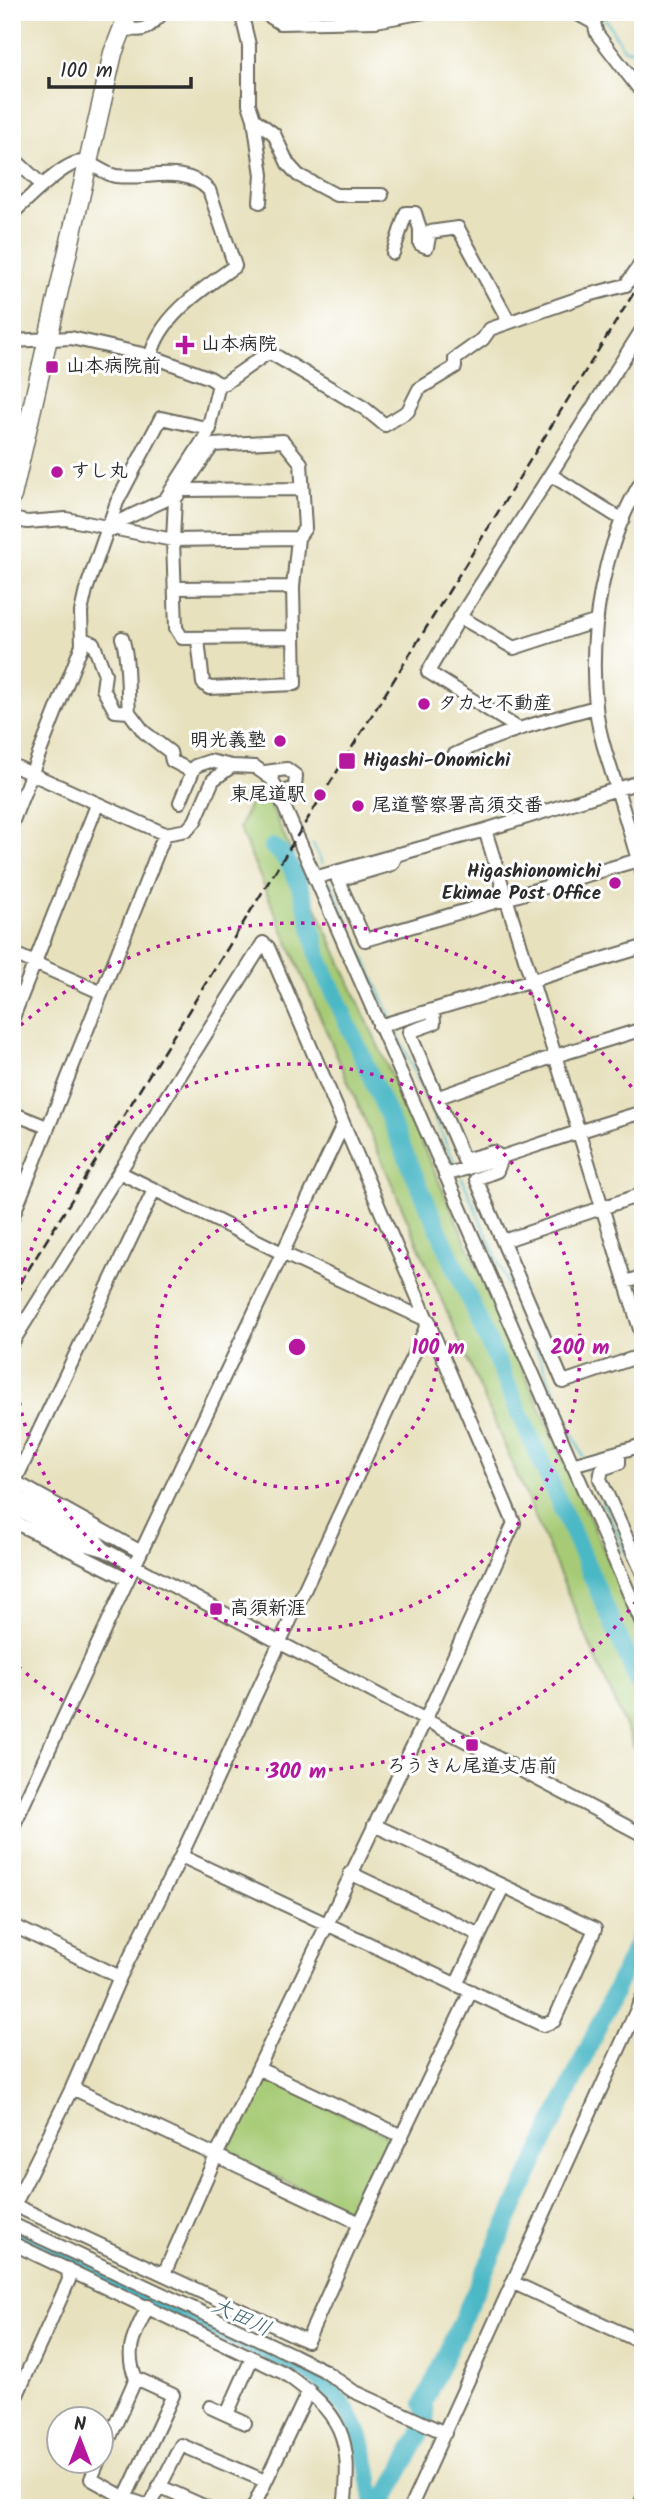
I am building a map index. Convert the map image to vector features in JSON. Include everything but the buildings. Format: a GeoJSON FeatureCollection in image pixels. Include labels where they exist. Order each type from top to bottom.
{"type":"FeatureCollection","features":[{"type":"Feature","properties":{"kind":"highway"},"geometry":{"type":"LineString","coordinates":[[12,496],[113,53],[126,20]]}},
{"type":"Feature","properties":{"kind":"street"},"geometry":{"type":"LineString","coordinates":[[126,20],[140,32],[150,27],[164,12]]}},
{"type":"Feature","properties":{"kind":"street"},"geometry":{"type":"LineString","coordinates":[[241,12],[249,45],[249,104],[254,119],[262,176],[260,202]]}},
{"type":"Feature","properties":{"kind":"street"},"geometry":{"type":"LineString","coordinates":[[263,12],[280,23],[376,21],[425,12]]}},
{"type":"Feature","properties":{"kind":"street"},"geometry":{"type":"LineString","coordinates":[[574,12],[597,16],[597,34],[643,93]]}},
{"type":"Feature","properties":{"kind":"street"},"geometry":{"type":"LineString","coordinates":[[639,12],[643,17]]}},
{"type":"Feature","properties":{"kind":"street"},"geometry":{"type":"LineString","coordinates":[[254,119],[274,134],[288,164],[298,176],[336,195],[382,195]]}},
{"type":"Feature","properties":{"kind":"street"},"geometry":{"type":"LineString","coordinates":[[12,158],[42,185]]}},
{"type":"Feature","properties":{"kind":"street"},"geometry":{"type":"LineString","coordinates":[[12,214],[42,185],[76,163],[87,163],[114,176],[187,175],[200,181],[209,190],[235,266],[187,301],[153,343],[151,356]]}},
{"type":"Feature","properties":{"kind":"street"},"geometry":{"type":"LineString","coordinates":[[393,253],[406,213],[415,213],[420,229],[420,244],[427,247],[430,232],[458,228],[509,322]]}},
{"type":"Feature","properties":{"kind":"street"},"geometry":{"type":"LineString","coordinates":[[12,341],[71,338],[151,356],[210,378],[219,384],[225,383],[269,352],[354,402],[385,425],[408,411],[419,389],[454,367],[454,359],[483,339],[490,329],[588,295],[626,285],[643,260]]}},
{"type":"Feature","properties":{"kind":"street"},"geometry":{"type":"LineString","coordinates":[[519,729],[428,673],[460,617],[643,328]]}},
{"type":"Feature","properties":{"kind":"street"},"geometry":{"type":"LineString","coordinates":[[108,527],[165,500],[210,429],[219,384]]}},
{"type":"Feature","properties":{"kind":"street"},"geometry":{"type":"LineString","coordinates":[[12,823],[82,639],[81,612],[117,502],[161,418],[210,429]]}},
{"type":"Feature","properties":{"kind":"street"},"geometry":{"type":"LineString","coordinates":[[198,640],[203,683],[209,688],[295,684],[293,587],[298,538],[305,528],[301,463],[283,441],[213,445],[175,499],[173,540],[176,628],[182,638],[198,640],[292,637]]}},
{"type":"Feature","properties":{"kind":"street"},"geometry":{"type":"LineString","coordinates":[[551,475],[623,520]]}},
{"type":"Feature","properties":{"kind":"street"},"geometry":{"type":"LineString","coordinates":[[643,479],[632,496],[609,556],[597,621],[596,707],[604,749],[643,876]]}},
{"type":"Feature","properties":{"kind":"street"},"geometry":{"type":"LineString","coordinates":[[182,490],[302,489]]}},
{"type":"Feature","properties":{"kind":"street"},"geometry":{"type":"LineString","coordinates":[[12,519],[27,522],[66,519],[173,540],[298,538]]}},
{"type":"Feature","properties":{"kind":"street"},"geometry":{"type":"LineString","coordinates":[[175,588],[293,587]]}},
{"type":"Feature","properties":{"kind":"street"},"geometry":{"type":"LineString","coordinates":[[460,617],[514,648],[597,621]]}},
{"type":"Feature","properties":{"kind":"street"},"geometry":{"type":"LineString","coordinates":[[122,638],[127,651],[125,670],[129,712],[144,732],[170,752],[172,761],[191,772]]}},
{"type":"Feature","properties":{"kind":"street"},"geometry":{"type":"LineString","coordinates":[[82,639],[93,643],[105,674],[103,689],[110,705],[115,712],[129,712]]}},
{"type":"Feature","properties":{"kind":"street"},"geometry":{"type":"LineString","coordinates":[[105,674],[125,670]]}},
{"type":"Feature","properties":{"kind":"street"},"geometry":{"type":"LineString","coordinates":[[454,755],[478,743],[519,729],[596,707]]}},
{"type":"Feature","properties":{"kind":"street"},"geometry":{"type":"LineString","coordinates":[[180,802],[195,766],[210,761],[255,767],[272,779],[643,1625]]}},
{"type":"Feature","properties":{"kind":"street"},"geometry":{"type":"LineString","coordinates":[[12,765],[165,834],[187,830],[195,821],[213,780],[232,766]]}},
{"type":"Feature","properties":{"kind":"street"},"geometry":{"type":"LineString","coordinates":[[265,772],[287,769],[296,776],[295,788],[279,795]]}},
{"type":"Feature","properties":{"kind":"street"},"geometry":{"type":"LineString","coordinates":[[314,878],[485,830],[643,780]]}},
{"type":"Feature","properties":{"kind":"street"},"geometry":{"type":"LineString","coordinates":[[12,1020],[97,805]]}},
{"type":"Feature","properties":{"kind":"street"},"geometry":{"type":"LineString","coordinates":[[485,830],[643,1339]]}},
{"type":"Feature","properties":{"kind":"street"},"geometry":{"type":"LineString","coordinates":[[12,1218],[165,834]]}},
{"type":"Feature","properties":{"kind":"street"},"geometry":{"type":"LineString","coordinates":[[397,854],[393,864],[338,880],[365,940],[638,860]]}},
{"type":"Feature","properties":{"kind":"street"},"geometry":{"type":"LineString","coordinates":[[12,1343],[263,943],[268,947],[514,1523],[425,1720],[216,2156],[164,2274]]}},
{"type":"Feature","properties":{"kind":"street"},"geometry":{"type":"LineString","coordinates":[[379,1026],[643,947]]}},
{"type":"Feature","properties":{"kind":"street"},"geometry":{"type":"LineString","coordinates":[[12,953],[100,992]]}},
{"type":"Feature","properties":{"kind":"street"},"geometry":{"type":"LineString","coordinates":[[433,1010],[434,1023],[409,1032],[464,1160],[493,1152],[502,1158]]}},
{"type":"Feature","properties":{"kind":"street"},"geometry":{"type":"LineString","coordinates":[[439,1097],[555,1056],[643,1029]]}},
{"type":"Feature","properties":{"kind":"street"},"geometry":{"type":"LineString","coordinates":[[445,1175],[643,1112]]}},
{"type":"Feature","properties":{"kind":"street"},"geometry":{"type":"LineString","coordinates":[[12,1113],[47,1127]]}},
{"type":"Feature","properties":{"kind":"street"},"geometry":{"type":"LineString","coordinates":[[12,1829],[343,1125]]}},
{"type":"Feature","properties":{"kind":"street"},"geometry":{"type":"LineString","coordinates":[[502,1158],[497,1171],[476,1179],[564,1382],[643,1355]]}},
{"type":"Feature","properties":{"kind":"street"},"geometry":{"type":"LineString","coordinates":[[119,1172],[282,1253],[429,1321]]}},
{"type":"Feature","properties":{"kind":"street"},"geometry":{"type":"LineString","coordinates":[[13,1485],[154,1190]]}},
{"type":"Feature","properties":{"kind":"street"},"geometry":{"type":"LineString","coordinates":[[503,1241],[643,1194]]}},
{"type":"Feature","properties":{"kind":"street"},"geometry":{"type":"LineString","coordinates":[[625,1282],[643,1277]]}},
{"type":"Feature","properties":{"kind":"street"},"geometry":{"type":"LineString","coordinates":[[13,2210],[72,2088],[120,1977],[181,1856],[429,1321]]}},
{"type":"Feature","properties":{"kind":"street"},"geometry":{"type":"LineString","coordinates":[[572,1465],[643,1445]]}},
{"type":"Feature","properties":{"kind":"street"},"geometry":{"type":"LineString","coordinates":[[619,1453],[619,1463],[601,1469],[600,1479],[643,1573]]}},
{"type":"Feature","properties":{"kind":"street"},"geometry":{"type":"LineString","coordinates":[[13,1485],[141,1552]]}},
{"type":"Feature","properties":{"kind":"street"},"geometry":{"type":"LineString","coordinates":[[13,1485],[94,1538],[105,1550]]}},
{"type":"Feature","properties":{"kind":"street"},"geometry":{"type":"LineString","coordinates":[[12,1507],[80,1543],[105,1550],[643,1835]]}},
{"type":"Feature","properties":{"kind":"street"},"geometry":{"type":"LineString","coordinates":[[12,1521],[128,1579]]}},
{"type":"Feature","properties":{"kind":"street"},"geometry":{"type":"LineString","coordinates":[[181,1856],[542,2025],[554,2021],[595,1929],[374,1825]]}},
{"type":"Feature","properties":{"kind":"street"},"geometry":{"type":"LineString","coordinates":[[350,1873],[480,1935]]}},
{"type":"Feature","properties":{"kind":"street"},"geometry":{"type":"LineString","coordinates":[[456,1984],[503,1887]]}},
{"type":"Feature","properties":{"kind":"street"},"geometry":{"type":"LineString","coordinates":[[12,1925],[120,1977]]}},
{"type":"Feature","properties":{"kind":"street"},"geometry":{"type":"LineString","coordinates":[[13,2210],[164,2274],[307,2341],[360,2223],[471,1992]]}},
{"type":"Feature","properties":{"kind":"street"},"geometry":{"type":"LineString","coordinates":[[410,2508],[440,2431],[514,2283],[643,1996]]}},
{"type":"Feature","properties":{"kind":"street"},"geometry":{"type":"LineString","coordinates":[[259,2069],[402,2136]]}},
{"type":"Feature","properties":{"kind":"street"},"geometry":{"type":"LineString","coordinates":[[72,2088],[360,2223]]}},
{"type":"Feature","properties":{"kind":"street"},"geometry":{"type":"LineString","coordinates":[[13,2210],[43,2233],[42,2248]]}},
{"type":"Feature","properties":{"kind":"street"},"geometry":{"type":"LineString","coordinates":[[12,2224],[42,2248],[69,2275],[148,2306],[284,2373],[309,2390],[336,2420],[344,2440],[347,2462],[344,2508]]}},
{"type":"Feature","properties":{"kind":"street"},"geometry":{"type":"LineString","coordinates":[[12,2243],[42,2248],[293,2355],[323,2370],[353,2391],[440,2431]]}},
{"type":"Feature","properties":{"kind":"street"},"geometry":{"type":"LineString","coordinates":[[12,2406],[69,2275]]}},
{"type":"Feature","properties":{"kind":"street"},"geometry":{"type":"LineString","coordinates":[[514,2283],[643,2343]]}},
{"type":"Feature","properties":{"kind":"street"},"geometry":{"type":"LineString","coordinates":[[116,2423],[136,2378],[129,2356],[132,2341],[148,2306]]}},
{"type":"Feature","properties":{"kind":"street"},"geometry":{"type":"LineString","coordinates":[[227,2414],[252,2358]]}},
{"type":"Feature","properties":{"kind":"street"},"geometry":{"type":"LineString","coordinates":[[125,2497],[173,2395],[136,2378]]}},
{"type":"Feature","properties":{"kind":"street"},"geometry":{"type":"LineString","coordinates":[[253,2508],[309,2390]]}},
{"type":"Feature","properties":{"kind":"street"},"geometry":{"type":"LineString","coordinates":[[210,2407],[244,2423]]}},
{"type":"Feature","properties":{"kind":"street"},"geometry":{"type":"LineString","coordinates":[[93,2474],[91,2479],[151,2507],[180,2445],[265,2481]]}},
{"type":"Feature","properties":{"kind":"street"},"geometry":{"type":"LineString","coordinates":[[159,2486],[208,2508]]}},
{"type":"Feature","properties":{"kind":"street"},"geometry":{"type":"LineString","coordinates":[[638,2508],[643,2498]]}},
{"type":"Feature","properties":{"kind":"green space"},"geometry":{"type":"Polygon","coordinates":[[[260,782],[643,1637],[643,1768],[239,828],[260,782]]]}},
{"type":"Feature","properties":{"kind":"green space"},"geometry":{"type":"Polygon","coordinates":[[[262,2076],[392,2137],[356,2214],[225,2153],[262,2076]]]}},
{"type":"Feature","properties":{"kind":"waterway"},"geometry":{"type":"LineString","coordinates":[[603,15],[623,48],[643,54]]}},
{"type":"Feature","properties":{"kind":"waterway"},"geometry":{"type":"LineString","coordinates":[[313,844],[322,863]]}},
{"type":"Feature","properties":{"kind":"waterway"},"geometry":{"type":"LineString","coordinates":[[273,847],[283,856],[298,882],[319,959],[643,1692]]}},
{"type":"Feature","properties":{"kind":"waterway"},"geometry":{"type":"LineString","coordinates":[[330,882],[391,1018]]}},
{"type":"Feature","properties":{"kind":"waterway"},"geometry":{"type":"LineString","coordinates":[[396,1030],[455,1164]]}},
{"type":"Feature","properties":{"kind":"waterway"},"geometry":{"type":"LineString","coordinates":[[462,1178],[583,1457]]}},
{"type":"Feature","properties":{"kind":"waterway"},"geometry":{"type":"LineString","coordinates":[[588,1470],[643,1590]]}},
{"type":"Feature","properties":{"kind":"waterway"},"geometry":{"type":"LineString","coordinates":[[381,2508],[419,2436],[426,2416],[423,2404],[643,1930]]}},
{"type":"Feature","properties":{"kind":"waterway","name":"大田川"},"geometry":{"type":"LineString","coordinates":[[12,2236],[305,2370],[323,2383],[337,2398],[357,2429],[374,2508]]}},
{"type":"Feature","properties":{"kind":"railway"},"geometry":{"type":"LineString","coordinates":[[12,1296],[643,278]]}},
{"type":"Feature","properties":{"kind":"place","name":"山本病院"},"geometry":{"type":"Point","coordinates":[185,345]}},
{"type":"Feature","properties":{"kind":"place","name":"山本病院前"},"geometry":{"type":"Point","coordinates":[52,367]}},
{"type":"Feature","properties":{"kind":"place","name":"すし丸"},"geometry":{"type":"Point","coordinates":[57,472]}},
{"type":"Feature","properties":{"kind":"place","name":"タカセ不動産"},"geometry":{"type":"Point","coordinates":[424,704]}},
{"type":"Feature","properties":{"kind":"place","name":"明光義塾"},"geometry":{"type":"Point","coordinates":[280,741]}},
{"type":"Feature","properties":{"kind":"place","name":"Higashi-Onomichi"},"geometry":{"type":"Point","coordinates":[347,761]}},
{"type":"Feature","properties":{"kind":"place","name":"東尾道駅"},"geometry":{"type":"Point","coordinates":[320,795]}},
{"type":"Feature","properties":{"kind":"place","name":"尾道警察署高須交番"},"geometry":{"type":"Point","coordinates":[358,806]}},
{"type":"Feature","properties":{"kind":"place","name":"Higashionomichi Ekimae Post Office"},"geometry":{"type":"Point","coordinates":[615,883]}},
{"type":"Feature","properties":{"kind":"place","name":"高須新涯"},"geometry":{"type":"Point","coordinates":[216,1609]}},
{"type":"Feature","properties":{"kind":"place","name":"ろうきん尾道支店前"},"geometry":{"type":"Point","coordinates":[472,1745]}}]}
